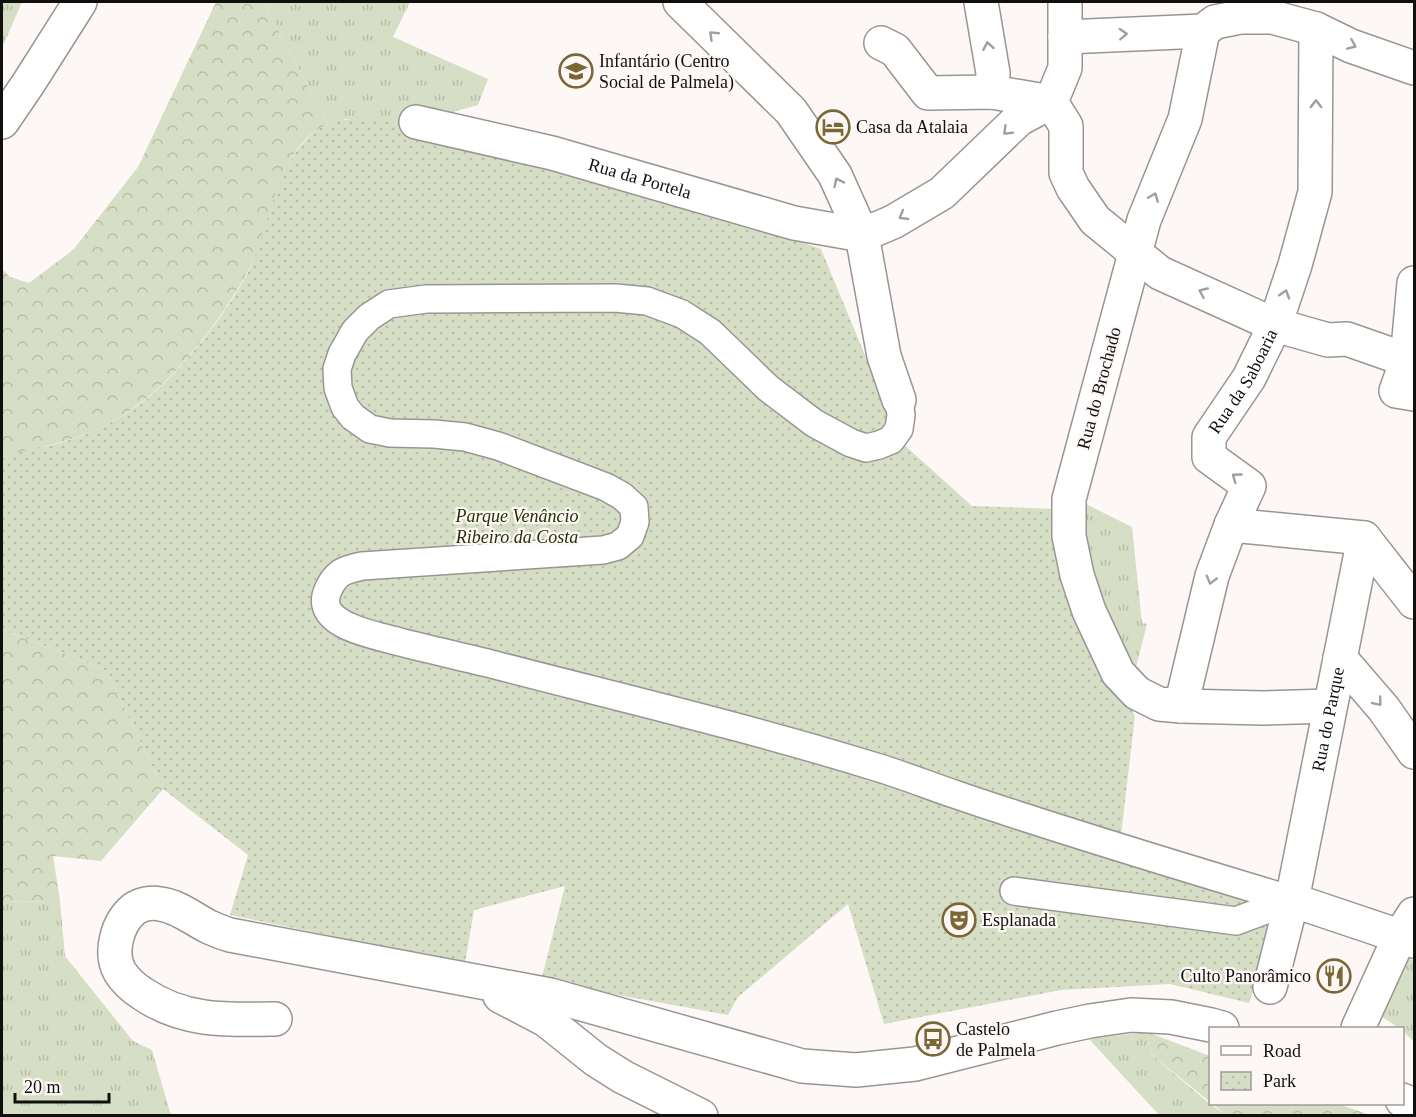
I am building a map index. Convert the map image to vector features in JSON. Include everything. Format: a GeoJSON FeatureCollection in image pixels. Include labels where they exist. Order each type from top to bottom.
{"type":"FeatureCollection","features":[{"type":"Feature","properties":{"kind":"street"},"geometry":{"type":"LineString","coordinates":[[2,122],[80,2]]}},
{"type":"Feature","properties":{"kind":"street"},"geometry":{"type":"LineString","coordinates":[[680,2],[791,111],[835,175],[862,236],[884,356],[899,400],[901,415],[899,429],[891,440],[879,445],[866,448],[851,443],[814,423],[768,388],[710,333],[682,314],[647,300],[615,298],[426,299],[389,304],[369,316],[355,331],[342,354],[337,369],[338,388],[345,407],[353,417],[370,429],[390,433],[465,437],[498,446],[585,478],[622,496],[634,507],[635,522],[630,536],[618,546],[603,550],[344,570],[333,580],[326,595],[326,608],[333,618],[346,627],[729,725],[877,767],[1093,839],[1292,900],[1410,930],[1359,1027]]}},
{"type":"Feature","properties":{"kind":"street"},"geometry":{"type":"LineString","coordinates":[[981,2],[993,73],[992,92]]}},
{"type":"Feature","properties":{"kind":"street"},"geometry":{"type":"LineString","coordinates":[[862,236],[893,222],[942,193],[1019,119],[1051,102],[1065,68],[1065,2]]}},
{"type":"Feature","properties":{"kind":"street"},"geometry":{"type":"LineString","coordinates":[[1065,37],[1203,31],[1215,22],[1240,17],[1272,17],[1316,29],[1351,46],[1414,68]]}},
{"type":"Feature","properties":{"kind":"street","name":"Rua da Saboaria"},"geometry":{"type":"LineString","coordinates":[[1181,706],[1212,576],[1231,525],[1249,486],[1209,457],[1209,437],[1249,378],[1275,325],[1316,192],[1316,29]]}},
{"type":"Feature","properties":{"kind":"street","name":"Rua do Brochado"},"geometry":{"type":"LineString","coordinates":[[1203,31],[1185,119],[1144,220],[1069,500],[1069,536],[1077,575],[1089,611],[1118,673],[1137,693],[1159,704],[1181,706],[1263,708],[1330,706]]}},
{"type":"Feature","properties":{"kind":"street"},"geometry":{"type":"LineString","coordinates":[[880,43],[896,50],[928,93],[992,92],[1051,102]]}},
{"type":"Feature","properties":{"kind":"street"},"geometry":{"type":"LineString","coordinates":[[1051,102],[1065,126],[1066,173],[1073,188],[1095,220],[1160,273],[1275,325],[1328,339],[1347,339],[1407,360]]}},
{"type":"Feature","properties":{"kind":"street","name":"Rua da Portela"},"geometry":{"type":"LineString","coordinates":[[416,122],[552,153],[794,223],[862,236]]}},
{"type":"Feature","properties":{"kind":"street"},"geometry":{"type":"LineString","coordinates":[[1405,393],[1414,283]]}},
{"type":"Feature","properties":{"kind":"street"},"geometry":{"type":"LineString","coordinates":[[1231,525],[1364,538],[1414,602]]}},
{"type":"Feature","properties":{"kind":"street","name":"Rua do Parque"},"geometry":{"type":"LineString","coordinates":[[1270,987],[1292,900],[1364,538]]}},
{"type":"Feature","properties":{"kind":"street"},"geometry":{"type":"LineString","coordinates":[[1340,658],[1384,710],[1414,752]]}},
{"type":"Feature","properties":{"kind":"street"},"geometry":{"type":"LineString","coordinates":[[1014,891],[1236,921],[1292,900]]}},
{"type":"Feature","properties":{"kind":"street"},"geometry":{"type":"LineString","coordinates":[[275,1019],[222,1020],[202,1017],[181,1013],[142,994],[119,971],[115,957],[115,944],[127,916],[135,908],[145,904],[159,903],[230,936],[550,995],[802,1066],[856,1070],[915,1064],[1057,1028],[1131,1015],[1171,1017],[1218,1027]]}},
{"type":"Feature","properties":{"kind":"street"},"geometry":{"type":"LineString","coordinates":[[474,981],[546,1020],[596,1060],[623,1077],[701,1116]]}},
{"type":"Feature","properties":{"kind":"green space"},"geometry":{"type":"Polygon","coordinates":[[[2,2],[22,2],[2,48],[2,2]]]}},
{"type":"Feature","properties":{"kind":"green space"},"geometry":{"type":"Polygon","coordinates":[[[216,2],[263,2],[328,124],[308,137],[295,153],[288,165],[256,255],[246,275],[215,323],[175,372],[144,400],[109,424],[78,437],[2,458],[2,269],[10,277],[29,283],[73,250],[138,167],[216,2]]]}},
{"type":"Feature","properties":{"kind":"green space"},"geometry":{"type":"Polygon","coordinates":[[[263,2],[410,2],[393,37],[488,79],[478,105],[416,122],[346,119],[328,124],[263,2]]]}},
{"type":"Feature","properties":{"kind":"green space","name":"Parque Venâncio Ribeiro da Costa"},"geometry":{"type":"Polygon","coordinates":[[[366,118],[416,122],[552,153],[821,249],[901,442],[972,506],[1058,509],[1069,594],[1135,716],[1120,844],[1282,904],[1249,1003],[1170,984],[1061,990],[884,1024],[848,904],[738,997],[728,1015],[541,981],[565,886],[474,910],[465,963],[230,915],[248,855],[163,789],[107,671],[2,630],[2,458],[59,443],[97,429],[129,412],[161,386],[203,340],[238,290],[255,255],[276,192],[296,153],[309,137],[326,125],[341,120],[366,118]]]}},
{"type":"Feature","properties":{"kind":"green space"},"geometry":{"type":"Polygon","coordinates":[[[1080,501],[1132,527],[1142,623],[1147,624],[1135,671],[1094,593],[1080,501]]]}},
{"type":"Feature","properties":{"kind":"green space"},"geometry":{"type":"Polygon","coordinates":[[[2,630],[107,671],[163,789],[101,861],[53,856],[60,901],[2,902],[2,630]]]}},
{"type":"Feature","properties":{"kind":"green space"},"geometry":{"type":"Polygon","coordinates":[[[60,901],[65,956],[133,1041],[152,1050],[171,1115],[2,1115],[2,902],[60,901]]]}},
{"type":"Feature","properties":{"kind":"green space"},"geometry":{"type":"Polygon","coordinates":[[[1400,949],[1414,961],[1414,1042],[1404,1032],[1404,1027],[1397,1027],[1373,1011],[1400,949]]]}},
{"type":"Feature","properties":{"kind":"green space"},"geometry":{"type":"Polygon","coordinates":[[[1147,1032],[1152,1055],[1209,1105],[1227,1115],[1159,1115],[1089,1039],[1147,1032]]]}},
{"type":"Feature","properties":{"kind":"green space"},"geometry":{"type":"Polygon","coordinates":[[[1147,1032],[1209,1056],[1209,1101],[1152,1055],[1147,1032]]]}},
{"type":"Feature","properties":{"kind":"green space"},"geometry":{"type":"Polygon","coordinates":[[[1213,1105],[1341,1105],[1370,1115],[1227,1115],[1213,1105]]]}},
{"type":"Feature","properties":{"kind":"place","name":"Infantário (Centro Social de Palmela)"},"geometry":{"type":"Point","coordinates":[576,71]}},
{"type":"Feature","properties":{"kind":"place","name":"Casa da Atalaia"},"geometry":{"type":"Point","coordinates":[833,127]}},
{"type":"Feature","properties":{"kind":"place","name":"Esplanada"},"geometry":{"type":"Point","coordinates":[959,920]}},
{"type":"Feature","properties":{"kind":"place","name":"Culto Panorâmico"},"geometry":{"type":"Point","coordinates":[1334,976]}},
{"type":"Feature","properties":{"kind":"place","name":"Castelo de Palmela"},"geometry":{"type":"Point","coordinates":[933,1039]}}]}
